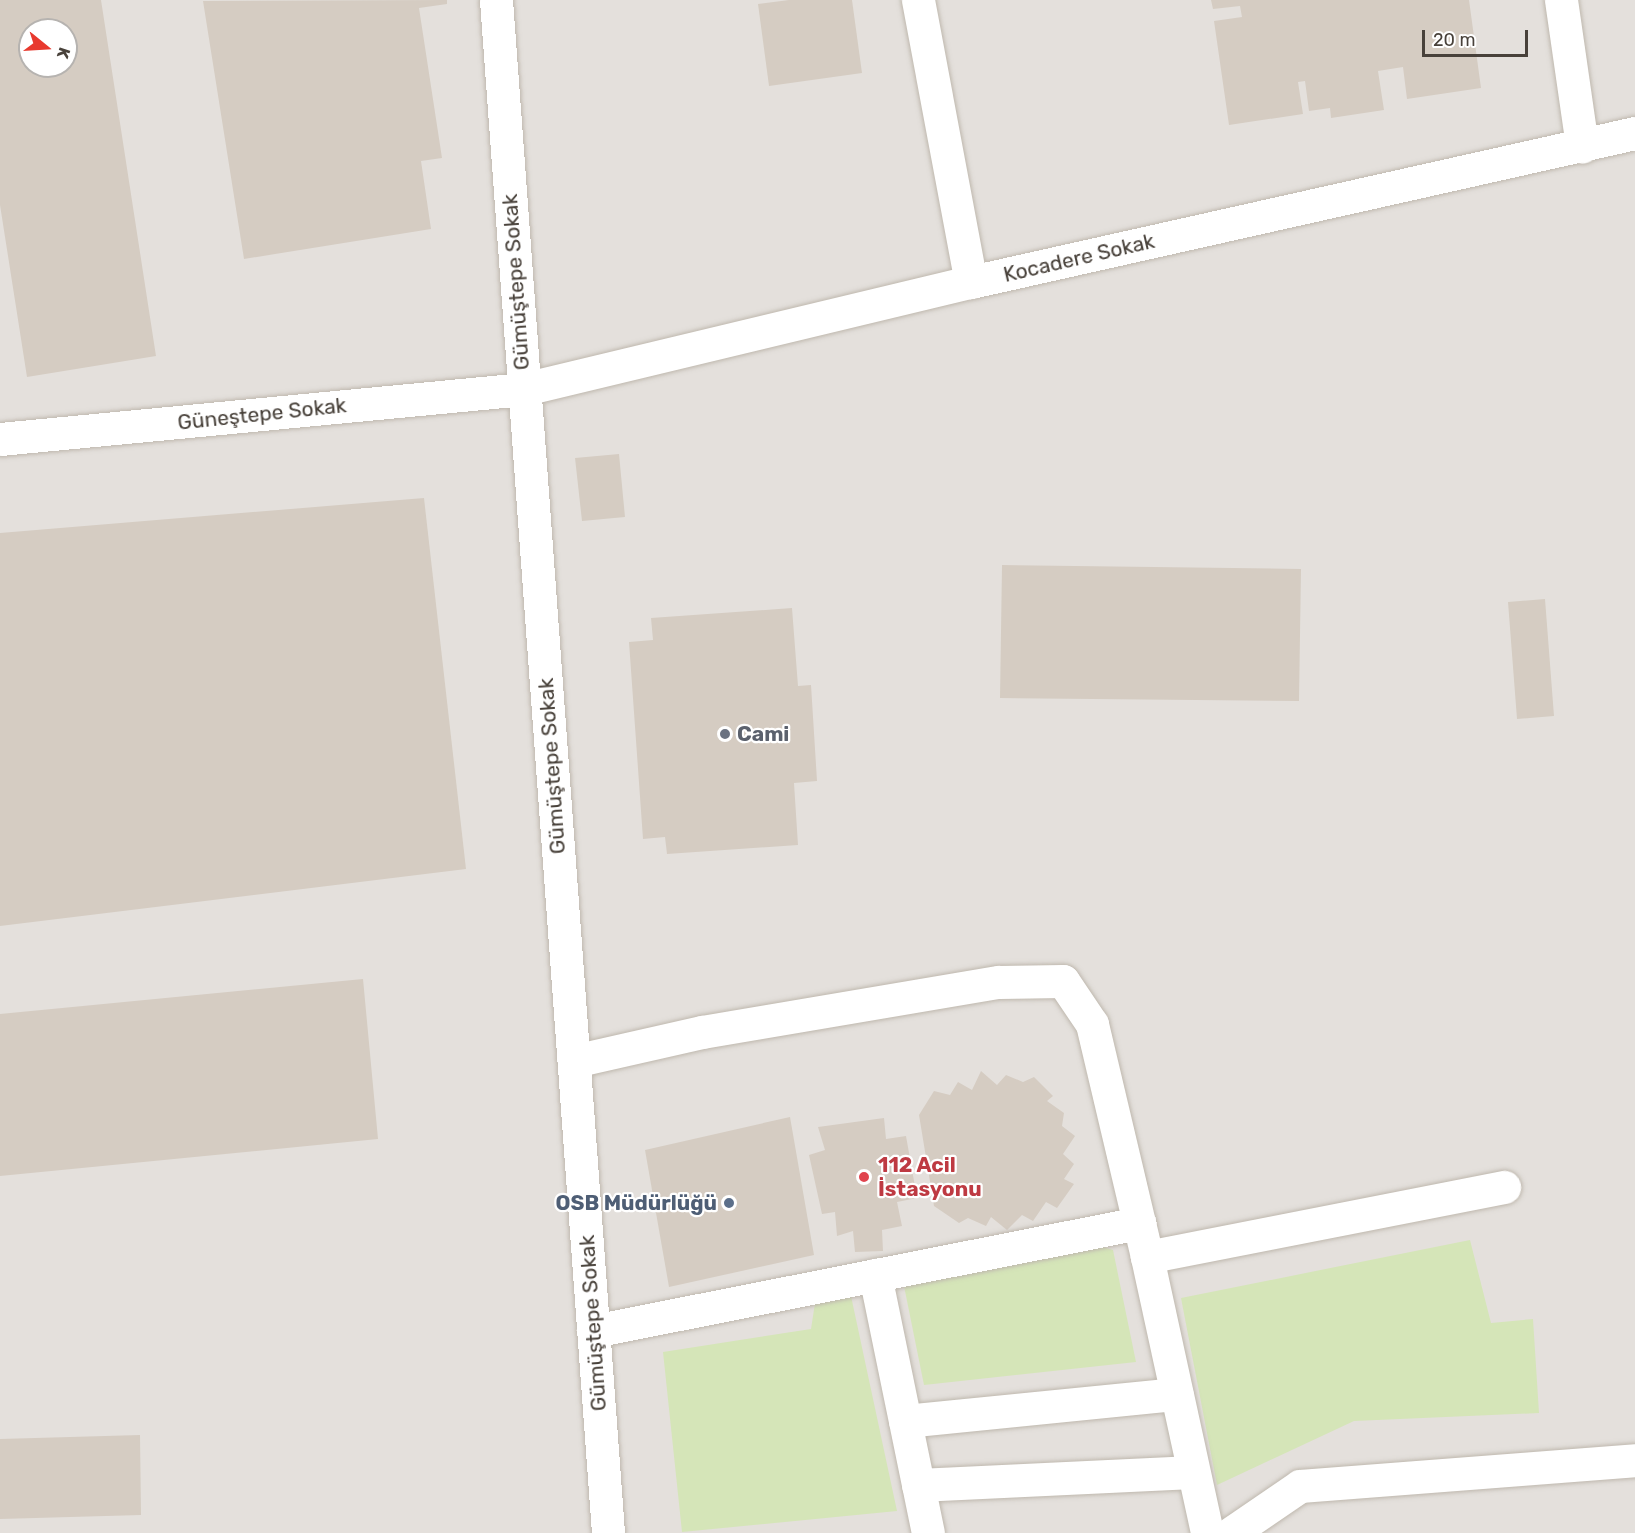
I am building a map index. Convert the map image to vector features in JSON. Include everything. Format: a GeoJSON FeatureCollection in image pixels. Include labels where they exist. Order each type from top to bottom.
{"type":"FeatureCollection","features":[{"type":"Feature","properties":{"kind":"lane","name":"Gümüştepe Sokak"},"geometry":{"type":"LineString","coordinates":[[496,0],[608,1533]]}},
{"type":"Feature","properties":{"kind":"lane"},"geometry":{"type":"LineString","coordinates":[[918,0],[971,282]]}},
{"type":"Feature","properties":{"kind":"lane"},"geometry":{"type":"LineString","coordinates":[[1561,0],[1582,146]]}},
{"type":"Feature","properties":{"kind":"lane","name":"Kocadere Sokak"},"geometry":{"type":"LineString","coordinates":[[524,389],[971,282],[1635,133]]}},
{"type":"Feature","properties":{"kind":"lane","name":"Güneştepe Sokak"},"geometry":{"type":"LineString","coordinates":[[0,440],[524,389]]}},
{"type":"Feature","properties":{"kind":"lane"},"geometry":{"type":"LineString","coordinates":[[574,1061],[702,1032],[999,982],[1063,981],[1092,1024],[1147,1257],[1207,1533]]}},
{"type":"Feature","properties":{"kind":"lane"},"geometry":{"type":"LineString","coordinates":[[1147,1257],[1504,1187]]}},
{"type":"Feature","properties":{"kind":"lane"},"geometry":{"type":"LineString","coordinates":[[593,1331],[1139,1223]]}},
{"type":"Feature","properties":{"kind":"lane"},"geometry":{"type":"LineString","coordinates":[[875,1275],[928,1533]]}},
{"type":"Feature","properties":{"kind":"lane"},"geometry":{"type":"LineString","coordinates":[[905,1421],[1177,1394]]}},
{"type":"Feature","properties":{"kind":"lane"},"geometry":{"type":"LineString","coordinates":[[1231,1533],[1300,1486],[1635,1460]]}},
{"type":"Feature","properties":{"kind":"lane"},"geometry":{"type":"LineString","coordinates":[[918,1485],[1194,1472]]}},
{"type":"Feature","properties":{"kind":"shaded area"},"geometry":{"type":"Polygon","coordinates":[[[0,0],[1635,0],[1635,1533],[0,1533],[0,0]]]}},
{"type":"Feature","properties":{"kind":"green space"},"geometry":{"type":"Polygon","coordinates":[[[1470,1240],[1491,1323],[1533,1319],[1539,1413],[1354,1421],[1217,1485],[1181,1298],[1470,1240]]]}},
{"type":"Feature","properties":{"kind":"green space"},"geometry":{"type":"Polygon","coordinates":[[[1096,1245],[1113,1250],[1136,1362],[924,1385],[904,1286],[1096,1245]]]}},
{"type":"Feature","properties":{"kind":"green space"},"geometry":{"type":"Polygon","coordinates":[[[851,1296],[897,1511],[682,1532],[663,1352],[811,1329],[815,1303],[851,1296]]]}},
{"type":"Feature","properties":{"kind":"building"},"geometry":{"type":"Polygon","coordinates":[[[0,0],[101,0],[156,356],[27,377],[0,205],[0,0]]]}},
{"type":"Feature","properties":{"kind":"building"},"geometry":{"type":"Polygon","coordinates":[[[447,0],[447,4],[419,8],[442,158],[421,161],[431,229],[244,259],[203,1],[447,0]]]}},
{"type":"Feature","properties":{"kind":"building"},"geometry":{"type":"Polygon","coordinates":[[[789,0],[852,0],[862,73],[769,86],[758,4],[789,0]]]}},
{"type":"Feature","properties":{"kind":"building"},"geometry":{"type":"Polygon","coordinates":[[[1211,0],[1469,0],[1481,88],[1407,99],[1403,67],[1378,71],[1384,110],[1331,118],[1330,108],[1309,111],[1305,81],[1298,82],[1303,114],[1229,125],[1214,21],[1242,17],[1240,6],[1213,9],[1211,0]]]}},
{"type":"Feature","properties":{"kind":"building"},"geometry":{"type":"Polygon","coordinates":[[[619,454],[625,517],[582,521],[575,458],[619,454]]]}},
{"type":"Feature","properties":{"kind":"building"},"geometry":{"type":"Polygon","coordinates":[[[424,498],[466,869],[0,926],[0,533],[424,498]]]}},
{"type":"Feature","properties":{"kind":"building"},"geometry":{"type":"Polygon","coordinates":[[[1002,565],[1301,569],[1299,701],[1000,698],[1002,565]]]}},
{"type":"Feature","properties":{"kind":"building"},"geometry":{"type":"Polygon","coordinates":[[[1545,599],[1554,716],[1517,719],[1508,602],[1545,599]]]}},
{"type":"Feature","properties":{"kind":"building","name":"Cami"},"geometry":{"type":"Polygon","coordinates":[[[792,608],[798,686],[811,685],[817,781],[794,783],[798,845],[667,854],[665,837],[643,839],[629,642],[653,640],[651,618],[792,608]]]}},
{"type":"Feature","properties":{"kind":"building"},"geometry":{"type":"Polygon","coordinates":[[[363,979],[378,1139],[0,1176],[0,1014],[363,979]]]}},
{"type":"Feature","properties":{"kind":"building"},"geometry":{"type":"Polygon","coordinates":[[[981,1071],[997,1085],[1006,1075],[1023,1082],[1034,1077],[1053,1096],[1047,1101],[1064,1113],[1062,1126],[1075,1136],[1063,1154],[1074,1164],[1064,1179],[1074,1184],[1057,1208],[1046,1202],[1033,1221],[1022,1215],[1007,1230],[991,1217],[986,1226],[968,1218],[959,1223],[934,1206],[919,1115],[934,1091],[950,1095],[958,1082],[972,1090],[981,1071]]]}},
{"type":"Feature","properties":{"kind":"building","name":"OSB Müdürlüğü"},"geometry":{"type":"Polygon","coordinates":[[[790,1117],[814,1255],[669,1287],[645,1150],[790,1117]]]}},
{"type":"Feature","properties":{"kind":"building","name":"112 Acil İstasyonu"},"geometry":{"type":"Polygon","coordinates":[[[884,1118],[886,1139],[906,1136],[917,1198],[897,1202],[902,1226],[882,1230],[883,1251],[855,1252],[853,1231],[837,1236],[835,1212],[822,1214],[809,1155],[825,1150],[818,1127],[884,1118]]]}},
{"type":"Feature","properties":{"kind":"building"},"geometry":{"type":"Polygon","coordinates":[[[140,1435],[141,1515],[0,1519],[0,1439],[140,1435]]]}},
{"type":"Feature","properties":{"kind":"place","name":"Cami"},"geometry":{"type":"Point","coordinates":[725,734]}},
{"type":"Feature","properties":{"kind":"place","name":"112 Acil İstasyonu"},"geometry":{"type":"Point","coordinates":[864,1177]}},
{"type":"Feature","properties":{"kind":"place","name":"OSB Müdürlüğü"},"geometry":{"type":"Point","coordinates":[729,1203]}}]}
